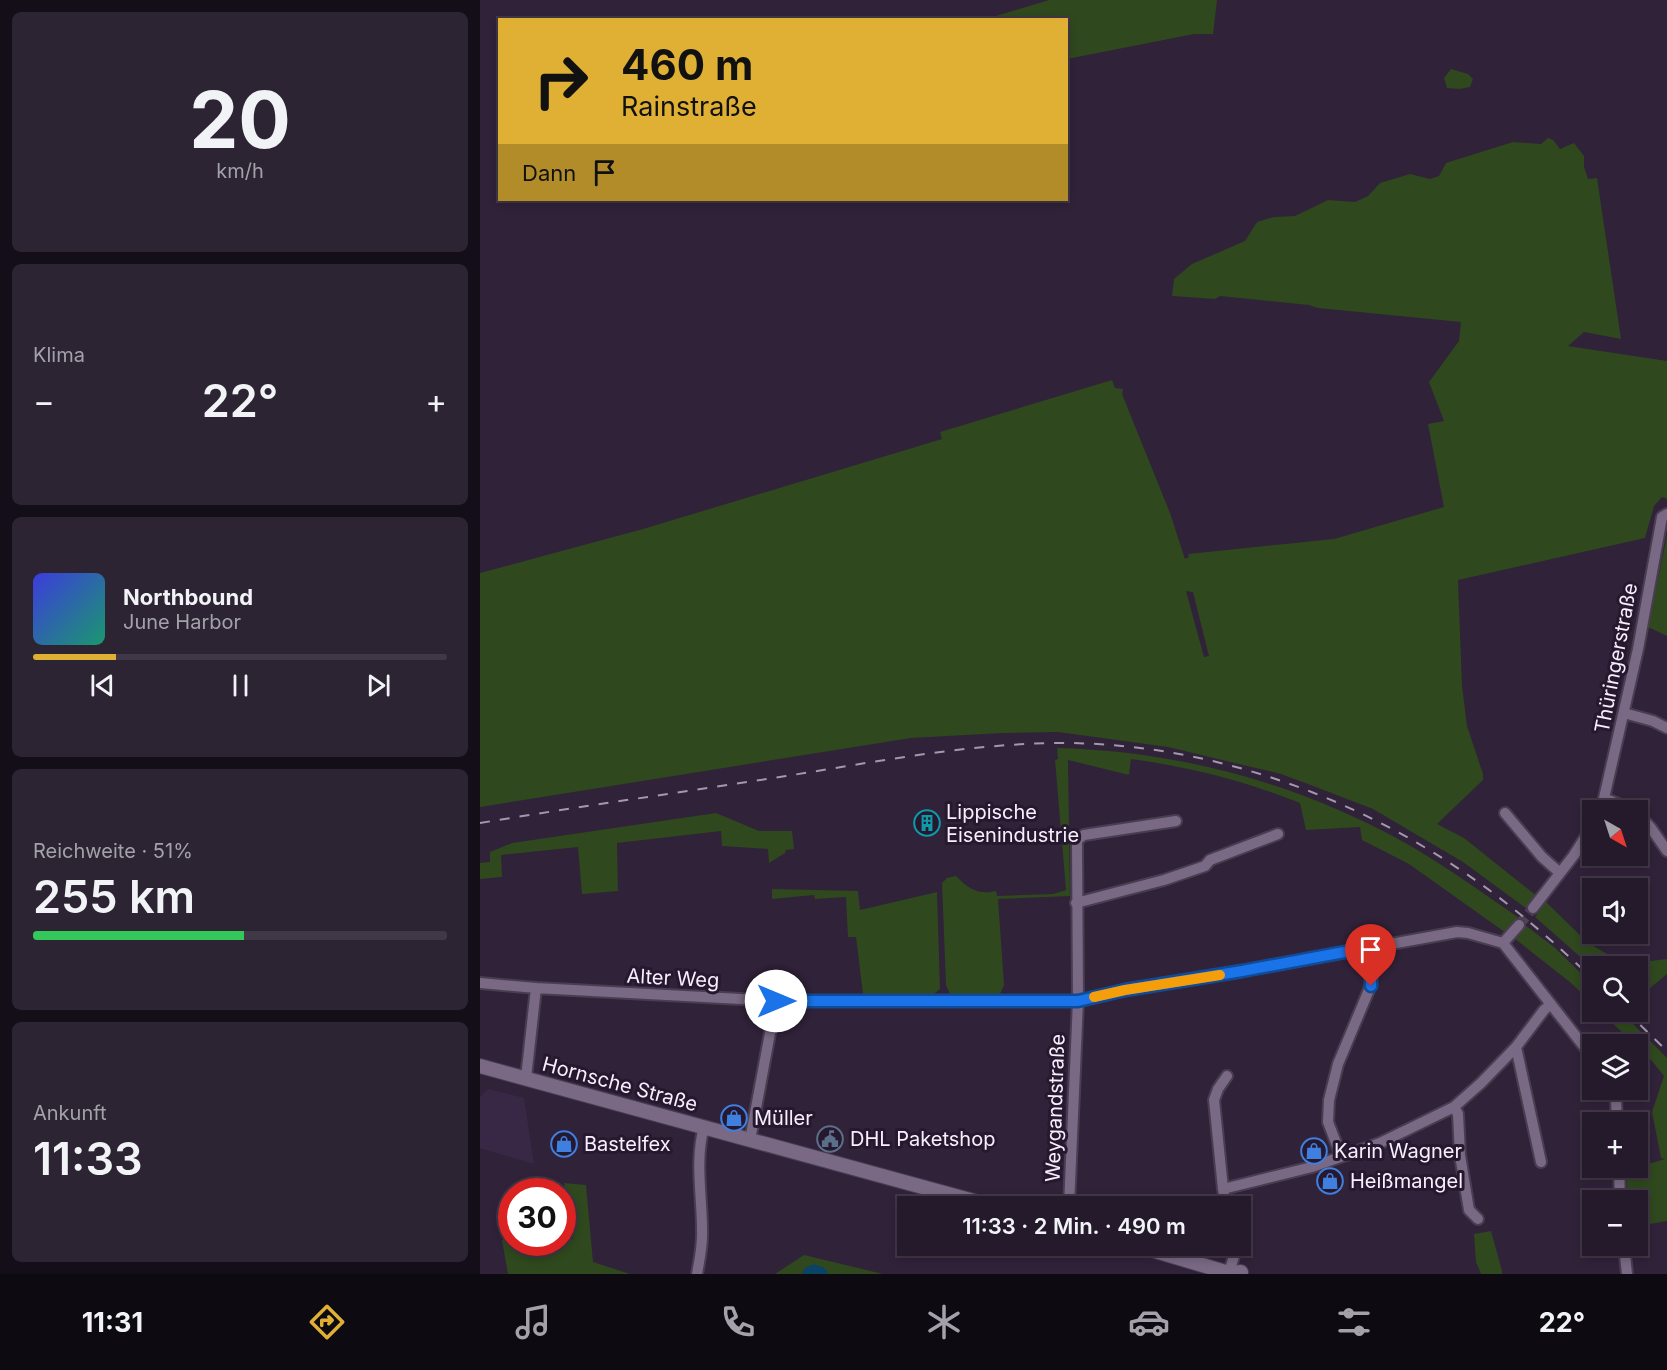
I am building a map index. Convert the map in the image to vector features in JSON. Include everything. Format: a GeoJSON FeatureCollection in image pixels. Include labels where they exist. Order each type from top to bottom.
{"type":"FeatureCollection","features":[{"type":"Feature","properties":{"kind":"main road","name":"Hornsche Straße"},"geometry":{"type":"LineString","coordinates":[[480,1066],[955,1196]]}},
{"type":"Feature","properties":{"kind":"main road"},"geometry":{"type":"LineString","coordinates":[[1176,1256],[1237,1271]]}},
{"type":"Feature","properties":{"kind":"street","name":"Thüringerstraße"},"geometry":{"type":"LineString","coordinates":[[1604,798],[1638,649],[1660,526],[1662,517],[1667,514]]}},
{"type":"Feature","properties":{"kind":"street"},"geometry":{"type":"LineString","coordinates":[[1624,713],[1653,721],[1667,728]]}},
{"type":"Feature","properties":{"kind":"street"},"geometry":{"type":"LineString","coordinates":[[1604,798],[1609,800]]}},
{"type":"Feature","properties":{"kind":"street"},"geometry":{"type":"LineString","coordinates":[[1505,813],[1542,857],[1560,873]]}},
{"type":"Feature","properties":{"kind":"street","name":"Weygandstraße"},"geometry":{"type":"LineString","coordinates":[[1069,1196],[1078,1001],[1076,848],[1079,837],[1176,820]]}},
{"type":"Feature","properties":{"kind":"street"},"geometry":{"type":"LineString","coordinates":[[1648,825],[1667,851]]}},
{"type":"Feature","properties":{"kind":"street"},"geometry":{"type":"LineString","coordinates":[[1076,903],[1164,880],[1204,866],[1210,860],[1278,834]]}},
{"type":"Feature","properties":{"kind":"street"},"geometry":{"type":"LineString","coordinates":[[1533,908],[1582,842]]}},
{"type":"Feature","properties":{"kind":"street"},"geometry":{"type":"LineString","coordinates":[[1519,925],[1503,944],[1582,1044]]}},
{"type":"Feature","properties":{"kind":"street","name":"Alter Weg"},"geometry":{"type":"LineString","coordinates":[[480,983],[776,1001],[1078,1001],[1125,990],[1457,932],[1468,933],[1503,944]]}},
{"type":"Feature","properties":{"kind":"street"},"geometry":{"type":"LineString","coordinates":[[1341,1156],[1329,1122],[1329,1100],[1338,1064],[1371,986],[1371,947]]}},
{"type":"Feature","properties":{"kind":"street"},"geometry":{"type":"LineString","coordinates":[[526,1078],[536,988]]}},
{"type":"Feature","properties":{"kind":"street"},"geometry":{"type":"LineString","coordinates":[[750,1140],[776,1001]]}},
{"type":"Feature","properties":{"kind":"street"},"geometry":{"type":"LineString","coordinates":[[1223,1189],[1312,1167],[1415,1128],[1454,1107],[1516,1047],[1551,1004]]}},
{"type":"Feature","properties":{"kind":"street"},"geometry":{"type":"LineString","coordinates":[[1516,1047],[1541,1162]]}},
{"type":"Feature","properties":{"kind":"street"},"geometry":{"type":"LineString","coordinates":[[1224,1196],[1214,1100],[1227,1076]]}},
{"type":"Feature","properties":{"kind":"street"},"geometry":{"type":"LineString","coordinates":[[1454,1107],[1458,1114],[1460,1155],[1467,1202],[1469,1210],[1478,1220]]}},
{"type":"Feature","properties":{"kind":"street"},"geometry":{"type":"LineString","coordinates":[[697,1274],[702,1238],[700,1198],[701,1143],[704,1127]]}},
{"type":"Feature","properties":{"kind":"street"},"geometry":{"type":"LineString","coordinates":[[1234,1256],[1237,1271]]}},
{"type":"Feature","properties":{"kind":"street"},"geometry":{"type":"LineString","coordinates":[[1625,1256],[1627,1274]]}},
{"type":"Feature","properties":{"kind":"shaded area"},"geometry":{"type":"Polygon","coordinates":[[[488,1089],[524,1098],[534,1164],[480,1148],[480,1097],[488,1089]]]}},
{"type":"Feature","properties":{"kind":"green space"},"geometry":{"type":"Polygon","coordinates":[[[1049,0],[1217,0],[1213,34],[1194,34],[1068,59],[1068,18],[989,18],[1049,0]]]}},
{"type":"Feature","properties":{"kind":"green space"},"geometry":{"type":"Polygon","coordinates":[[[1451,69],[1468,74],[1473,79],[1470,87],[1447,88],[1444,78],[1451,69]]]}},
{"type":"Feature","properties":{"kind":"green space"},"geometry":{"type":"Polygon","coordinates":[[[1548,138],[1553,140],[1560,149],[1574,143],[1584,156],[1584,167],[1588,179],[1597,178],[1621,339],[1584,332],[1568,346],[1667,361],[1667,499],[1662,497],[1654,506],[1645,538],[1458,580],[1462,686],[1467,726],[1483,780],[1437,824],[1464,838],[1538,897],[1527,909],[1463,862],[1373,809],[1308,784],[1281,774],[1168,747],[1058,732],[911,738],[480,807],[480,573],[643,529],[942,439],[940,432],[1112,380],[1115,388],[1123,389],[1122,394],[1170,513],[1185,559],[1189,557],[1188,554],[1334,539],[1444,507],[1428,424],[1444,421],[1429,382],[1459,341],[1461,322],[1220,296],[1215,299],[1172,296],[1174,279],[1192,264],[1245,241],[1257,222],[1274,217],[1295,216],[1328,200],[1355,202],[1368,196],[1380,183],[1410,174],[1430,179],[1439,176],[1446,163],[1513,142],[1541,144],[1548,138]],[[1186,591],[1204,657],[1209,656],[1193,592],[1186,591]]]}},
{"type":"Feature","properties":{"kind":"green space"},"geometry":{"type":"Polygon","coordinates":[[[1667,535],[1667,636],[1648,627],[1667,535]]]}},
{"type":"Feature","properties":{"kind":"green space"},"geometry":{"type":"Polygon","coordinates":[[[1057,748],[1149,756],[1194,764],[1283,788],[1368,823],[1409,845],[1519,918],[1506,933],[1409,864],[1362,840],[1360,827],[1306,830],[1300,803],[1279,795],[1217,776],[1153,762],[1131,759],[1129,775],[1068,760],[1070,896],[998,899],[1004,985],[1000,994],[950,994],[946,985],[942,883],[947,878],[956,876],[974,890],[996,891],[997,896],[1053,894],[1066,890],[1055,760],[1058,759],[1057,748]]]}},
{"type":"Feature","properties":{"kind":"green space"},"geometry":{"type":"Polygon","coordinates":[[[716,813],[759,831],[792,831],[794,849],[786,850],[769,863],[768,849],[722,846],[721,831],[617,843],[618,891],[582,894],[578,847],[501,855],[502,877],[480,879],[480,863],[490,862],[490,852],[512,843],[716,813]]]}},
{"type":"Feature","properties":{"kind":"green space"},"geometry":{"type":"Polygon","coordinates":[[[772,889],[858,891],[860,910],[937,892],[940,989],[933,995],[863,994],[856,937],[848,937],[846,897],[815,899],[814,895],[772,899],[772,889]]]}},
{"type":"Feature","properties":{"kind":"green space"},"geometry":{"type":"Polygon","coordinates":[[[1546,902],[1582,937],[1582,944],[1590,944],[1609,956],[1582,956],[1582,958],[1535,917],[1546,902]]]}},
{"type":"Feature","properties":{"kind":"green space"},"geometry":{"type":"Polygon","coordinates":[[[1525,925],[1554,947],[1582,974],[1582,994],[1571,983],[1514,938],[1525,925]]]}},
{"type":"Feature","properties":{"kind":"green space"},"geometry":{"type":"Polygon","coordinates":[[[1667,959],[1667,974],[1648,990],[1648,961],[1667,959]]]}},
{"type":"Feature","properties":{"kind":"green space"},"geometry":{"type":"Polygon","coordinates":[[[1611,1022],[1631,1022],[1643,1034],[1624,1034],[1611,1022]]]}},
{"type":"Feature","properties":{"kind":"green space"},"geometry":{"type":"Polygon","coordinates":[[[1648,1039],[1667,1058],[1667,1221],[1648,1224],[1648,1190],[1627,1190],[1627,1178],[1648,1178],[1648,1164],[1665,1159],[1661,1158],[1652,1112],[1664,1076],[1648,1057],[1648,1039]]]}},
{"type":"Feature","properties":{"kind":"green space"},"geometry":{"type":"Polygon","coordinates":[[[576,1184],[586,1185],[593,1262],[630,1274],[508,1274],[505,1256],[576,1256],[576,1184]]]}},
{"type":"Feature","properties":{"kind":"green space"},"geometry":{"type":"Polygon","coordinates":[[[1491,1231],[1502,1274],[1481,1274],[1476,1262],[1474,1234],[1491,1231]]]}},
{"type":"Feature","properties":{"kind":"green space"},"geometry":{"type":"Polygon","coordinates":[[[804,1255],[883,1274],[775,1274],[804,1255]]]}},
{"type":"Feature","properties":{"kind":"waterway"},"geometry":{"type":"LineString","coordinates":[[810,1274],[814,1272],[820,1274]]}},
{"type":"Feature","properties":{"kind":"tunnel"},"geometry":{"type":"LineString","coordinates":[[1519,925],[1533,908]]}},
{"type":"Feature","properties":{"kind":"railway"},"geometry":{"type":"LineString","coordinates":[[480,823],[955,750],[1057,743],[1111,745],[1165,752],[1218,762],[1270,777],[1322,796],[1371,818],[1419,844],[1499,897],[1582,969]]}},
{"type":"Feature","properties":{"kind":"railway"},"geometry":{"type":"LineString","coordinates":[[1637,1022],[1667,1051]]}},
{"type":"Feature","properties":{"kind":"slow traffic"},"geometry":{"type":"LineString","coordinates":[[1094,997],[1220,975]]}},
{"type":"Feature","properties":{"kind":"place","name":"Lippische Eisenindustrie"},"geometry":{"type":"Point","coordinates":[927,823]}},
{"type":"Feature","properties":{"kind":"place","name":"Müller"},"geometry":{"type":"Point","coordinates":[734,1118]}},
{"type":"Feature","properties":{"kind":"place","name":"DHL Paketshop"},"geometry":{"type":"Point","coordinates":[830,1139]}},
{"type":"Feature","properties":{"kind":"place","name":"Bastelfex"},"geometry":{"type":"Point","coordinates":[564,1144]}},
{"type":"Feature","properties":{"kind":"place","name":"Karin Wagner"},"geometry":{"type":"Point","coordinates":[1314,1151]}},
{"type":"Feature","properties":{"kind":"place","name":"Heißmangel"},"geometry":{"type":"Point","coordinates":[1330,1181]}},
{"type":"Feature","properties":{"kind":"route"},"geometry":{"type":"LineString","coordinates":[[776,1001],[1078,1001],[1125,990],[1371,947],[1371,986]]}}]}
